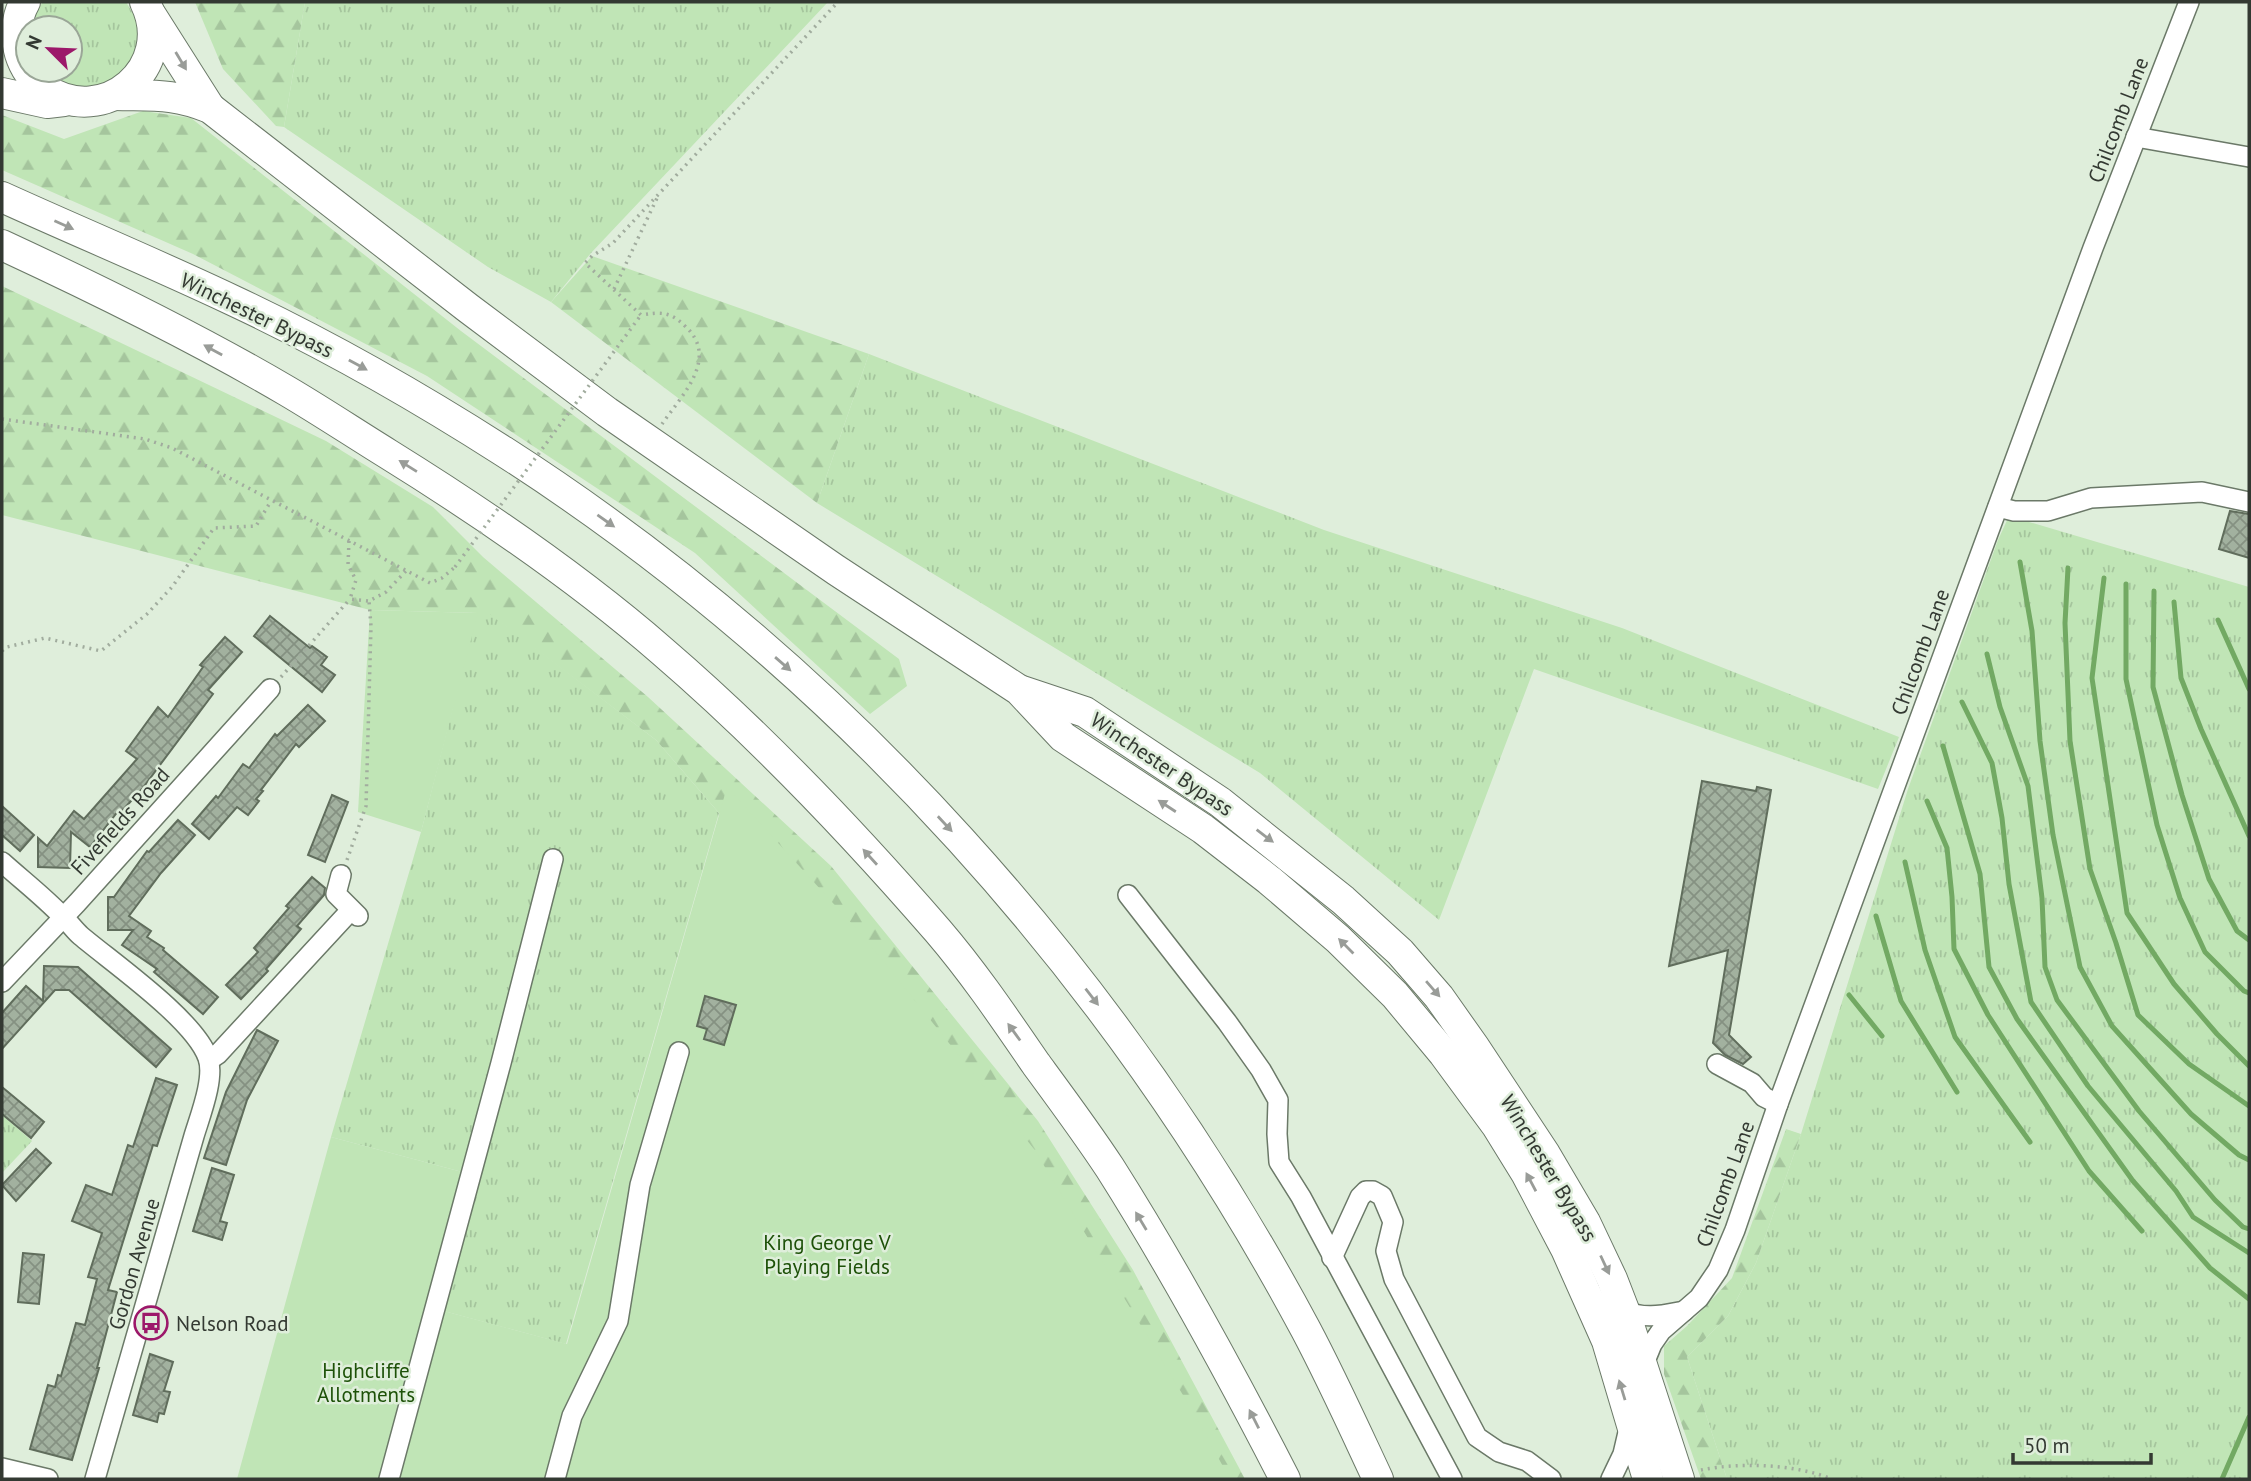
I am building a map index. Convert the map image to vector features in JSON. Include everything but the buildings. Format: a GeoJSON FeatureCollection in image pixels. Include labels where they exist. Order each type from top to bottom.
{"type":"FeatureCollection","features":[{"type":"Feature","properties":{"kind":"highway"},"geometry":{"type":"LineString","coordinates":[[2,9],[14,2]]}},
{"type":"Feature","properties":{"kind":"highway"},"geometry":{"type":"LineString","coordinates":[[25,2],[18,23],[17,41],[21,58],[29,73],[41,86],[71,101]]}},
{"type":"Feature","properties":{"kind":"highway"},"geometry":{"type":"LineString","coordinates":[[116,95],[139,75],[147,61],[153,31],[147,5]]}},
{"type":"Feature","properties":{"kind":"highway"},"geometry":{"type":"LineString","coordinates":[[147,5],[210,108]]}},
{"type":"Feature","properties":{"kind":"highway"},"geometry":{"type":"LineString","coordinates":[[2,93],[47,103],[101,100],[116,95],[168,95],[210,108],[607,412],[836,570],[1019,690]]}},
{"type":"Feature","properties":{"kind":"highway","name":"Winchester Bypass"},"geometry":{"type":"LineString","coordinates":[[2,197],[267,317],[386,381],[503,451],[659,559],[808,685],[922,798],[978,859],[1101,1009],[1199,1149],[1243,1220],[1308,1334],[1378,1479]]}},
{"type":"Feature","properties":{"kind":"highway"},"geometry":{"type":"LineString","coordinates":[[2,245],[108,295],[219,353],[286,391],[466,503],[510,532],[613,611],[693,679],[826,809],[940,934],[1024,1047],[1108,1166],[1186,1295],[1285,1479]]}},
{"type":"Feature","properties":{"kind":"highway","name":"Winchester Bypass"},"geometry":{"type":"LineString","coordinates":[[1019,690],[1085,712],[1220,802],[1343,900],[1400,952],[1447,1007],[1545,1154],[1585,1222],[1624,1310],[1679,1479]]}},
{"type":"Feature","properties":{"kind":"highway","name":"Winchester Bypass"},"geometry":{"type":"LineString","coordinates":[[1019,690],[1063,737],[1203,829],[1269,880],[1338,939],[1395,995],[1444,1054],[1497,1126],[1526,1173],[1566,1249],[1607,1341],[1648,1479]]}},
{"type":"Feature","properties":{"kind":"street","name":"Chilcomb Lane"},"geometry":{"type":"LineString","coordinates":[[1643,1366],[1661,1331],[1699,1298],[1718,1270],[1735,1230],[1778,1104],[1998,507],[2189,2]]}},
{"type":"Feature","properties":{"kind":"street"},"geometry":{"type":"LineString","coordinates":[[2136,137],[2249,157]]}},
{"type":"Feature","properties":{"kind":"street"},"geometry":{"type":"LineString","coordinates":[[1998,507],[2014,511],[2048,511],[2091,498],[2202,492],[2249,502]]}},
{"type":"Feature","properties":{"kind":"street","name":"Fivefields Road"},"geometry":{"type":"LineString","coordinates":[[2,982],[270,689]]}},
{"type":"Feature","properties":{"kind":"street"},"geometry":{"type":"LineString","coordinates":[[389,1479],[553,859]]}},
{"type":"Feature","properties":{"kind":"street"},"geometry":{"type":"LineString","coordinates":[[2,862],[77,933],[143,986],[189,1028],[209,1060],[218,1054],[355,913],[336,894],[341,875]]}},
{"type":"Feature","properties":{"kind":"street"},"geometry":{"type":"LineString","coordinates":[[1128,895],[1227,1022],[1261,1070],[1278,1100],[1279,1162],[1452,1479]]}},
{"type":"Feature","properties":{"kind":"street"},"geometry":{"type":"LineString","coordinates":[[555,1479],[572,1416],[618,1321],[640,1185],[679,1052]]}},
{"type":"Feature","properties":{"kind":"street","name":"Gordon Avenue"},"geometry":{"type":"LineString","coordinates":[[95,1479],[209,1082],[209,1060]]}},
{"type":"Feature","properties":{"kind":"street"},"geometry":{"type":"LineString","coordinates":[[1717,1064],[1752,1083],[1764,1097],[1778,1104]]}},
{"type":"Feature","properties":{"kind":"street"},"geometry":{"type":"LineString","coordinates":[[1332,1258],[1360,1197],[1366,1191],[1373,1191],[1381,1196],[1393,1222],[1386,1251],[1395,1279],[1477,1437],[1499,1452],[1527,1461],[1550,1479]]}},
{"type":"Feature","properties":{"kind":"street"},"geometry":{"type":"LineString","coordinates":[[1624,1310],[1634,1315],[1650,1317],[1685,1311]]}},
{"type":"Feature","properties":{"kind":"street"},"geometry":{"type":"LineString","coordinates":[[1612,1479],[1623,1454],[1631,1422]]}},
{"type":"Feature","properties":{"kind":"street"},"geometry":{"type":"LineString","coordinates":[[2,1468],[48,1479]]}},
{"type":"Feature","properties":{"kind":"path"},"geometry":{"type":"LineString","coordinates":[[641,315],[585,263],[613,243],[838,2]]}},
{"type":"Feature","properties":{"kind":"path"},"geometry":{"type":"LineString","coordinates":[[614,289],[660,191]]}},
{"type":"Feature","properties":{"kind":"path"},"geometry":{"type":"LineString","coordinates":[[2,419],[145,439],[172,448],[430,583],[442,578],[454,567],[641,315],[663,312],[687,327],[699,345],[701,360],[692,381],[658,429]]}},
{"type":"Feature","properties":{"kind":"path"},"geometry":{"type":"LineString","coordinates":[[2,651],[7,647],[45,638],[101,651],[147,614],[164,596],[214,528],[256,526],[271,501]]}},
{"type":"Feature","properties":{"kind":"path"},"geometry":{"type":"LineString","coordinates":[[270,689],[351,599],[356,580],[348,565],[349,541]]}},
{"type":"Feature","properties":{"kind":"path"},"geometry":{"type":"LineString","coordinates":[[351,599],[369,601],[386,592],[406,571]]}},
{"type":"Feature","properties":{"kind":"path"},"geometry":{"type":"LineString","coordinates":[[341,875],[366,806],[371,626],[369,601]]}},
{"type":"Feature","properties":{"kind":"path"},"geometry":{"type":"LineString","coordinates":[[1679,1479],[1698,1471],[1723,1466],[1806,1470],[1832,1479]]}},
{"type":"Feature","properties":{"kind":"green space"},"geometry":{"type":"Polygon","coordinates":[[[43,2],[126,2],[137,20],[139,38],[136,56],[113,83],[78,91],[66,84],[84,84],[84,14],[35,14],[43,2]]]}},
{"type":"Feature","properties":{"kind":"green space"},"geometry":{"type":"Polygon","coordinates":[[[195,2],[305,2],[284,127],[276,126],[223,69],[195,2]]]}},
{"type":"Feature","properties":{"kind":"green space"},"geometry":{"type":"Polygon","coordinates":[[[305,2],[828,2],[591,253],[551,302],[488,267],[284,127],[305,2]]]}},
{"type":"Feature","properties":{"kind":"green space"},"geometry":{"type":"Polygon","coordinates":[[[143,111],[191,118],[461,331],[899,659],[907,686],[870,714],[695,553],[427,376],[193,254],[2,170],[2,115],[64,139],[143,111]]]}},
{"type":"Feature","properties":{"kind":"green space"},"geometry":{"type":"Polygon","coordinates":[[[592,256],[869,354],[817,503],[551,302],[592,256]]]}},
{"type":"Feature","properties":{"kind":"green space"},"geometry":{"type":"Polygon","coordinates":[[[2,286],[326,441],[433,507],[483,557],[648,697],[831,866],[1038,1121],[1133,1270],[1245,1479],[1187,1479],[755,862],[719,813],[656,740],[479,606],[478,613],[370,610],[2,515],[2,286]]]}},
{"type":"Feature","properties":{"kind":"green space"},"geometry":{"type":"Polygon","coordinates":[[[869,354],[1324,530],[1622,628],[1899,737],[1878,789],[1534,669],[1439,920],[1260,773],[817,503],[869,354]]]}},
{"type":"Feature","properties":{"kind":"green space"},"geometry":{"type":"Polygon","coordinates":[[[2009,516],[2249,587],[2249,1479],[1727,1479],[1687,1357],[1728,1316],[1756,1263],[1801,1134],[1908,789],[2009,516]]]}},
{"type":"Feature","properties":{"kind":"green space"},"geometry":{"type":"Polygon","coordinates":[[[479,605],[656,740],[719,813],[566,1344],[429,1307],[466,1173],[331,1137],[421,832],[479,605]]]}},
{"type":"Feature","properties":{"kind":"green space"},"geometry":{"type":"Polygon","coordinates":[[[370,610],[478,613],[421,832],[358,812],[370,610]]]}},
{"type":"Feature","properties":{"kind":"green space","name":"King George V Playing Fields"},"geometry":{"type":"Polygon","coordinates":[[[727,787],[863,936],[1034,1149],[1189,1405],[1230,1479],[237,1479],[331,1137],[466,1173],[429,1307],[567,1344],[727,787]]]}},
{"type":"Feature","properties":{"kind":"green space"},"geometry":{"type":"Polygon","coordinates":[[[2,1115],[32,1141],[2,1173],[2,1115]]]}},
{"type":"Feature","properties":{"kind":"green space"},"geometry":{"type":"Polygon","coordinates":[[[1786,1129],[1801,1134],[1756,1263],[1728,1316],[1687,1357],[1727,1479],[1701,1479],[1664,1374],[1664,1346],[1687,1326],[1732,1278],[1786,1129]]]}},
{"type":"Feature","properties":{"kind":"waterway"},"geometry":{"type":"LineString","coordinates":[[2020,562],[2032,631],[2040,741],[2053,835],[2080,967],[2112,1026],[2191,1114],[2239,1155],[2249,1160]]}},
{"type":"Feature","properties":{"kind":"waterway"},"geometry":{"type":"LineString","coordinates":[[2068,568],[2065,623],[2070,741],[2090,869],[2138,1015],[2189,1064],[2249,1106]]}},
{"type":"Feature","properties":{"kind":"waterway"},"geometry":{"type":"LineString","coordinates":[[2104,578],[2092,678],[2127,913],[2174,984],[2249,1066]]}},
{"type":"Feature","properties":{"kind":"waterway"},"geometry":{"type":"LineString","coordinates":[[2126,584],[2126,679],[2157,825],[2180,898],[2205,952],[2249,993]]}},
{"type":"Feature","properties":{"kind":"waterway"},"geometry":{"type":"LineString","coordinates":[[2154,591],[2153,687],[2182,795],[2209,879],[2237,931],[2249,940]]}},
{"type":"Feature","properties":{"kind":"waterway"},"geometry":{"type":"LineString","coordinates":[[2174,602],[2181,678],[2249,836]]}},
{"type":"Feature","properties":{"kind":"waterway"},"geometry":{"type":"LineString","coordinates":[[2218,620],[2249,689]]}},
{"type":"Feature","properties":{"kind":"waterway"},"geometry":{"type":"LineString","coordinates":[[1987,654],[2000,707],[2028,786],[2042,898],[2045,967],[2057,1000],[2139,1111],[2215,1200],[2243,1227],[2249,1229]]}},
{"type":"Feature","properties":{"kind":"waterway"},"geometry":{"type":"LineString","coordinates":[[1962,702],[1992,763],[2002,818],[2009,884],[2031,1002],[2088,1086],[2176,1191],[2193,1217],[2249,1253]]}},
{"type":"Feature","properties":{"kind":"waterway"},"geometry":{"type":"LineString","coordinates":[[1943,746],[1980,874],[1989,967],[2017,1019],[2133,1181],[2210,1268],[2249,1299]]}},
{"type":"Feature","properties":{"kind":"waterway"},"geometry":{"type":"LineString","coordinates":[[1927,801],[1947,848],[1954,949],[1988,1015],[2089,1171],[2142,1231]]}},
{"type":"Feature","properties":{"kind":"waterway"},"geometry":{"type":"LineString","coordinates":[[1905,862],[1925,950],[1955,1037],[2030,1142]]}},
{"type":"Feature","properties":{"kind":"waterway"},"geometry":{"type":"LineString","coordinates":[[1876,916],[1901,1001],[1957,1092]]}},
{"type":"Feature","properties":{"kind":"waterway"},"geometry":{"type":"LineString","coordinates":[[1849,995],[1882,1036]]}},
{"type":"Feature","properties":{"kind":"waterway"},"geometry":{"type":"LineString","coordinates":[[2222,1479],[2249,1417]]}},
{"type":"Feature","properties":{"kind":"place","name":"Nelson Road"},"geometry":{"type":"Point","coordinates":[151,1323]}},
{"type":"Feature","properties":{"kind":"park label","name":"Highcliffe Allotments"},"geometry":{"type":"Point","coordinates":[366,1382]}}]}
